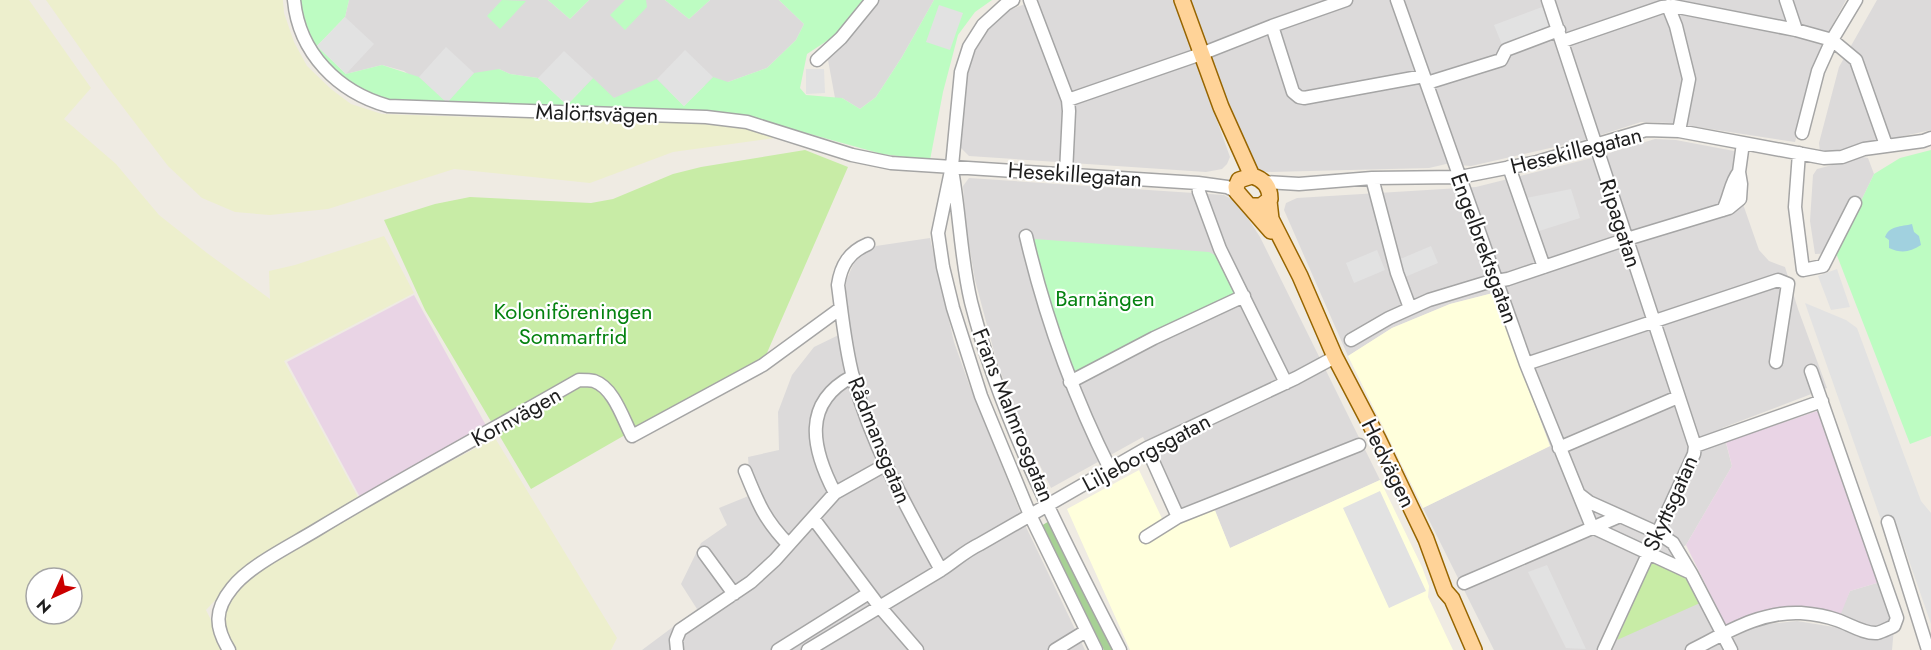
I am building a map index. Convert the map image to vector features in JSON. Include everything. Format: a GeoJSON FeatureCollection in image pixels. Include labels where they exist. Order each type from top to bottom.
{"type":"FeatureCollection","features":[{"type":"Feature","properties":{"kind":"main road"},"geometry":{"type":"LineString","coordinates":[[1182,0],[1247,182]]}},
{"type":"Feature","properties":{"kind":"main road","name":"Hedvägen"},"geometry":{"type":"LineString","coordinates":[[1300,276],[1261,218],[1250,206],[1247,182],[1269,190],[1271,219],[1300,276],[1335,357],[1388,459],[1426,540],[1445,591],[1452,599],[1474,650]]}},
{"type":"Feature","properties":{"kind":"main road"},"geometry":{"type":"LineString","coordinates":[[1250,206],[1261,206],[1270,200]]}},
{"type":"Feature","properties":{"kind":"street","name":"Malörtsvägen"},"geometry":{"type":"LineString","coordinates":[[294,0],[300,29],[310,49],[324,68],[343,86],[367,100],[388,106],[706,117],[747,122],[873,160],[951,166]]}},
{"type":"Feature","properties":{"kind":"street"},"geometry":{"type":"LineString","coordinates":[[818,60],[855,23],[872,0]]}},
{"type":"Feature","properties":{"kind":"street","name":"Frans Malmrosgatan"},"geometry":{"type":"LineString","coordinates":[[1013,0],[983,25],[969,47],[961,72],[951,166],[938,233],[943,267],[960,336],[981,396],[1030,515],[1096,650]]}},
{"type":"Feature","properties":{"kind":"street"},"geometry":{"type":"LineString","coordinates":[[1030,0],[1068,100],[1070,111],[1066,173]]}},
{"type":"Feature","properties":{"kind":"street"},"geometry":{"type":"LineString","coordinates":[[1068,100],[1346,0]]}},
{"type":"Feature","properties":{"kind":"street","name":"Engelbrektsgatan"},"geometry":{"type":"LineString","coordinates":[[1397,0],[1526,364],[1592,527]]}},
{"type":"Feature","properties":{"kind":"street","name":"Ripagatan"},"geometry":{"type":"LineString","coordinates":[[1548,0],[1695,446]]}},
{"type":"Feature","properties":{"kind":"street"},"geometry":{"type":"LineString","coordinates":[[1786,0],[1796,30]]}},
{"type":"Feature","properties":{"kind":"street"},"geometry":{"type":"LineString","coordinates":[[1802,133],[1818,71],[1832,40],[1856,0]]}},
{"type":"Feature","properties":{"kind":"street"},"geometry":{"type":"LineString","coordinates":[[1272,26],[1293,92],[1304,98],[1425,80],[1501,60],[1506,50],[1671,4],[1796,30],[1832,40],[1856,60],[1886,145]]}},
{"type":"Feature","properties":{"kind":"street"},"geometry":{"type":"LineString","coordinates":[[1671,4],[1689,79],[1679,131]]}},
{"type":"Feature","properties":{"kind":"street"},"geometry":{"type":"LineString","coordinates":[[1676,26],[1687,9]]}},
{"type":"Feature","properties":{"kind":"street","name":"Hesekillegatan"},"geometry":{"type":"LineString","coordinates":[[951,166],[1198,183],[1229,179],[1299,184],[1372,178],[1460,177],[1537,162],[1646,130],[1679,131],[1824,158],[1842,157],[1864,149],[1931,138]]}},
{"type":"Feature","properties":{"kind":"street"},"geometry":{"type":"LineString","coordinates":[[1351,340],[1429,300],[1544,267],[1723,210],[1732,181],[1739,171],[1743,143]]}},
{"type":"Feature","properties":{"kind":"street"},"geometry":{"type":"LineString","coordinates":[[1799,153],[1795,207],[1803,270],[1823,267],[1854,203]]}},
{"type":"Feature","properties":{"kind":"street","name":"Frans Malmrosgatan"},"geometry":{"type":"LineString","coordinates":[[951,166],[963,266],[977,324],[1013,425],[1049,505],[1120,650]]}},
{"type":"Feature","properties":{"kind":"street"},"geometry":{"type":"LineString","coordinates":[[1509,167],[1544,267]]}},
{"type":"Feature","properties":{"kind":"street"},"geometry":{"type":"LineString","coordinates":[[1372,178],[1392,254],[1410,308]]}},
{"type":"Feature","properties":{"kind":"street"},"geometry":{"type":"LineString","coordinates":[[1198,183],[1199,192],[1220,249],[1286,383]]}},
{"type":"Feature","properties":{"kind":"street","name":"Hesekillegatan"},"geometry":{"type":"LineString","coordinates":[[1270,200],[1280,192],[1299,184]]}},
{"type":"Feature","properties":{"kind":"street"},"geometry":{"type":"LineString","coordinates":[[1026,236],[1048,317],[1070,382],[1110,470]]}},
{"type":"Feature","properties":{"kind":"street","name":"Rådmansgatan"},"geometry":{"type":"LineString","coordinates":[[868,244],[856,249],[847,259],[840,273],[838,285],[853,376],[885,465],[911,518],[941,570]]}},
{"type":"Feature","properties":{"kind":"street"},"geometry":{"type":"LineString","coordinates":[[1526,364],[1778,280],[1788,284],[1776,362]]}},
{"type":"Feature","properties":{"kind":"street"},"geometry":{"type":"LineString","coordinates":[[1070,382],[1154,338],[1244,296]]}},
{"type":"Feature","properties":{"kind":"street","name":"Kornvägen"},"geometry":{"type":"LineString","coordinates":[[229,650],[219,632],[219,609],[232,587],[259,565],[374,495],[579,380],[594,381],[605,388],[632,436],[763,365],[841,308]]}},
{"type":"Feature","properties":{"kind":"street","name":"Liljeborgsgatan"},"geometry":{"type":"LineString","coordinates":[[808,650],[957,560],[966,550],[1147,448],[1286,383],[1335,357]]}},
{"type":"Feature","properties":{"kind":"street"},"geometry":{"type":"LineString","coordinates":[[1692,650],[1750,621],[1774,614],[1818,615],[1877,633],[1894,626],[1897,618],[1811,371]]}},
{"type":"Feature","properties":{"kind":"street"},"geometry":{"type":"LineString","coordinates":[[834,493],[818,457],[815,436],[817,417],[826,397],[840,383],[853,376]]}},
{"type":"Feature","properties":{"kind":"street"},"geometry":{"type":"LineString","coordinates":[[1559,448],[1678,397]]}},
{"type":"Feature","properties":{"kind":"street","name":"Skyttsgatan"},"geometry":{"type":"LineString","coordinates":[[1604,650],[1694,454],[1695,446],[1822,401]]}},
{"type":"Feature","properties":{"kind":"street"},"geometry":{"type":"LineString","coordinates":[[1146,537],[1178,517],[1359,446]]}},
{"type":"Feature","properties":{"kind":"street"},"geometry":{"type":"LineString","coordinates":[[1147,448],[1178,517]]}},
{"type":"Feature","properties":{"kind":"street"},"geometry":{"type":"LineString","coordinates":[[677,650],[676,640],[680,630],[734,594],[775,560],[834,493],[885,465]]}},
{"type":"Feature","properties":{"kind":"street"},"geometry":{"type":"LineString","coordinates":[[745,471],[758,504],[770,524],[788,544]]}},
{"type":"Feature","properties":{"kind":"street"},"geometry":{"type":"LineString","coordinates":[[1579,495],[1589,502],[1658,533],[1673,543],[1731,650]]}},
{"type":"Feature","properties":{"kind":"street"},"geometry":{"type":"LineString","coordinates":[[1464,583],[1620,516]]}},
{"type":"Feature","properties":{"kind":"street"},"geometry":{"type":"LineString","coordinates":[[813,518],[879,606],[917,650]]}},
{"type":"Feature","properties":{"kind":"street"},"geometry":{"type":"LineString","coordinates":[[1888,522],[1928,650]]}},
{"type":"Feature","properties":{"kind":"street"},"geometry":{"type":"LineString","coordinates":[[1592,527],[1691,573]]}},
{"type":"Feature","properties":{"kind":"street"},"geometry":{"type":"LineString","coordinates":[[704,553],[734,594]]}},
{"type":"Feature","properties":{"kind":"street"},"geometry":{"type":"LineString","coordinates":[[778,650],[869,593]]}},
{"type":"Feature","properties":{"kind":"street"},"geometry":{"type":"LineString","coordinates":[[1055,650],[1086,630]]}},
{"type":"Feature","properties":{"kind":"shaded area"},"geometry":{"type":"Polygon","coordinates":[[[0,0],[29,0],[91,88],[64,119],[116,164],[159,215],[270,299],[269,271],[295,265],[384,236],[414,293],[284,361],[359,499],[246,567],[206,610],[226,650],[0,650],[0,0]]]}},
{"type":"Feature","properties":{"kind":"shaded area"},"geometry":{"type":"Polygon","coordinates":[[[46,0],[283,0],[284,13],[294,42],[307,66],[351,104],[382,114],[689,121],[744,128],[774,138],[673,152],[590,183],[454,169],[328,209],[270,215],[235,212],[202,198],[168,166],[106,85],[46,0]]]}},
{"type":"Feature","properties":{"kind":"shaded area"},"geometry":{"type":"Polygon","coordinates":[[[349,0],[548,0],[570,19],[589,0],[665,0],[689,19],[710,0],[779,0],[804,24],[796,40],[767,68],[728,82],[614,98],[538,78],[510,74],[499,69],[447,103],[404,71],[382,65],[346,74],[345,17],[349,0]]]}},
{"type":"Feature","properties":{"kind":"shaded area"},"geometry":{"type":"Polygon","coordinates":[[[877,0],[934,0],[876,97],[860,109],[842,98],[835,98],[828,60],[867,16],[877,0]]]}},
{"type":"Feature","properties":{"kind":"shaded area"},"geometry":{"type":"Polygon","coordinates":[[[1025,0],[1174,0],[1230,157],[1227,164],[1222,169],[1206,172],[969,156],[960,147],[964,78],[973,54],[988,30],[1007,11],[1025,4],[1025,0]]]}},
{"type":"Feature","properties":{"kind":"shaded area"},"geometry":{"type":"Polygon","coordinates":[[[1191,0],[1846,0],[1822,44],[1795,142],[1671,123],[1641,122],[1585,140],[1471,166],[1446,164],[1429,168],[1266,172],[1258,170],[1222,87],[1191,0]]]}},
{"type":"Feature","properties":{"kind":"shaded area"},"geometry":{"type":"Polygon","coordinates":[[[1877,0],[1931,0],[1931,130],[1820,153],[1819,143],[1839,67],[1877,0]]]}},
{"type":"Feature","properties":{"kind":"shaded area"},"geometry":{"type":"Polygon","coordinates":[[[939,5],[963,13],[950,50],[926,42],[939,5]]]}},
{"type":"Feature","properties":{"kind":"shaded area"},"geometry":{"type":"Polygon","coordinates":[[[1542,7],[1550,30],[1503,47],[1494,25],[1542,7]]]}},
{"type":"Feature","properties":{"kind":"shaded area"},"geometry":{"type":"Polygon","coordinates":[[[345,17],[374,44],[346,74],[317,46],[345,17]]]}},
{"type":"Feature","properties":{"kind":"shaded area"},"geometry":{"type":"Polygon","coordinates":[[[446,47],[474,73],[447,103],[419,77],[446,47]]]}},
{"type":"Feature","properties":{"kind":"shaded area"},"geometry":{"type":"Polygon","coordinates":[[[685,50],[713,77],[684,106],[657,79],[685,50]]]}},
{"type":"Feature","properties":{"kind":"shaded area"},"geometry":{"type":"Polygon","coordinates":[[[564,51],[593,78],[567,105],[538,78],[564,51]]]}},
{"type":"Feature","properties":{"kind":"shaded area"},"geometry":{"type":"Polygon","coordinates":[[[806,69],[824,69],[825,93],[806,94],[806,69]]]}},
{"type":"Feature","properties":{"kind":"shaded area"},"geometry":{"type":"Polygon","coordinates":[[[1655,139],[1676,140],[1734,151],[1744,207],[1759,250],[1769,261],[1785,267],[1827,388],[1722,428],[1732,466],[1686,545],[1651,569],[1697,598],[1722,644],[1757,625],[1797,621],[1834,627],[1850,591],[1880,582],[1895,617],[1892,650],[1494,650],[1423,508],[1550,446],[1493,293],[1450,304],[1392,328],[1348,356],[1284,210],[1286,203],[1297,198],[1476,187],[1596,157],[1655,139]]]}},
{"type":"Feature","properties":{"kind":"shaded area"},"geometry":{"type":"Polygon","coordinates":[[[1863,157],[1868,158],[1874,174],[1836,253],[1815,254],[1810,221],[1813,175],[1817,169],[1863,157]]]}},
{"type":"Feature","properties":{"kind":"shaded area"},"geometry":{"type":"Polygon","coordinates":[[[969,178],[1224,195],[1233,200],[1260,237],[1380,480],[1230,548],[1214,508],[1183,522],[1143,437],[1051,488],[1020,425],[996,359],[975,280],[966,227],[963,186],[969,178]]]}},
{"type":"Feature","properties":{"kind":"shaded area"},"geometry":{"type":"Polygon","coordinates":[[[1571,189],[1580,218],[1536,232],[1526,198],[1571,189]]]}},
{"type":"Feature","properties":{"kind":"shaded area"},"geometry":{"type":"Polygon","coordinates":[[[930,238],[954,342],[970,387],[1027,529],[1085,650],[642,650],[697,609],[681,584],[701,543],[727,525],[719,508],[751,495],[748,457],[779,450],[778,412],[792,375],[814,347],[851,329],[845,298],[846,281],[857,256],[876,246],[930,238]]]}},
{"type":"Feature","properties":{"kind":"shaded area"},"geometry":{"type":"Polygon","coordinates":[[[1431,246],[1438,263],[1405,277],[1398,260],[1431,246]]]}},
{"type":"Feature","properties":{"kind":"shaded area"},"geometry":{"type":"Polygon","coordinates":[[[1377,250],[1385,270],[1354,283],[1346,263],[1377,250]]]}},
{"type":"Feature","properties":{"kind":"shaded area"},"geometry":{"type":"Polygon","coordinates":[[[1837,269],[1850,307],[1831,310],[1818,276],[1837,269]]]}},
{"type":"Feature","properties":{"kind":"shaded area"},"geometry":{"type":"Polygon","coordinates":[[[1493,293],[1550,446],[1423,508],[1348,356],[1392,328],[1450,304],[1493,293]]]}},
{"type":"Feature","properties":{"kind":"shaded area"},"geometry":{"type":"Polygon","coordinates":[[[414,295],[488,429],[361,499],[287,362],[414,295]]]}},
{"type":"Feature","properties":{"kind":"shaded area"},"geometry":{"type":"Polygon","coordinates":[[[1805,303],[1846,320],[1857,328],[1921,501],[1931,513],[1931,624],[1898,529],[1887,537],[1805,303]]]}},
{"type":"Feature","properties":{"kind":"shaded area"},"geometry":{"type":"Polygon","coordinates":[[[1820,410],[1880,582],[1850,591],[1840,616],[1805,609],[1726,626],[1686,545],[1732,466],[1726,442],[1820,410]]]}},
{"type":"Feature","properties":{"kind":"shaded area"},"geometry":{"type":"Polygon","coordinates":[[[495,438],[617,638],[611,650],[234,650],[225,635],[222,617],[235,589],[270,563],[417,479],[495,438]]]}},
{"type":"Feature","properties":{"kind":"shaded area"},"geometry":{"type":"Polygon","coordinates":[[[1139,470],[1167,529],[1214,508],[1230,548],[1380,480],[1422,567],[1429,586],[1428,597],[1453,650],[1130,650],[1067,509],[1139,470]]]}},
{"type":"Feature","properties":{"kind":"shaded area"},"geometry":{"type":"Polygon","coordinates":[[[1380,491],[1426,591],[1389,608],[1343,508],[1380,491]]]}},
{"type":"Feature","properties":{"kind":"shaded area"},"geometry":{"type":"Polygon","coordinates":[[[1547,565],[1586,649],[1566,648],[1528,572],[1547,565]]]}},
{"type":"Feature","properties":{"kind":"green space"},"geometry":{"type":"Polygon","coordinates":[[[299,0],[349,0],[345,17],[317,46],[346,74],[382,65],[419,77],[447,102],[474,73],[499,69],[510,74],[538,78],[567,105],[593,78],[614,98],[657,79],[684,106],[713,77],[728,82],[767,68],[796,40],[804,24],[779,0],[866,0],[842,31],[807,54],[800,88],[806,95],[842,98],[860,109],[876,97],[934,0],[992,0],[975,12],[958,35],[943,92],[930,160],[882,154],[745,116],[703,111],[446,105],[409,102],[374,95],[346,81],[325,63],[304,26],[299,0]]]}},
{"type":"Feature","properties":{"kind":"green space"},"geometry":{"type":"Polygon","coordinates":[[[502,0],[526,1],[500,29],[487,16],[502,0]]]}},
{"type":"Feature","properties":{"kind":"green space"},"geometry":{"type":"Polygon","coordinates":[[[548,0],[589,0],[570,19],[548,0]]]}},
{"type":"Feature","properties":{"kind":"green space"},"geometry":{"type":"Polygon","coordinates":[[[625,0],[646,0],[647,7],[625,30],[610,15],[625,0]]]}},
{"type":"Feature","properties":{"kind":"green space"},"geometry":{"type":"Polygon","coordinates":[[[665,0],[710,0],[689,19],[665,0]]]}},
{"type":"Feature","properties":{"kind":"green space","name":"Koloniföreningen Sommarfrid"},"geometry":{"type":"Polygon","coordinates":[[[805,150],[848,167],[763,362],[632,431],[531,489],[425,310],[384,220],[435,204],[470,197],[591,203],[613,199],[673,174],[701,167],[805,150]]]}},
{"type":"Feature","properties":{"kind":"green space"},"geometry":{"type":"Polygon","coordinates":[[[1931,150],[1931,436],[1910,444],[1836,253],[1874,174],[1900,158],[1931,150]]]}},
{"type":"Feature","properties":{"kind":"green space","name":"Barnängen"},"geometry":{"type":"Polygon","coordinates":[[[1035,239],[1209,252],[1222,259],[1238,291],[1236,295],[1077,374],[1071,373],[1033,247],[1035,239]]]}},
{"type":"Feature","properties":{"kind":"green space"},"geometry":{"type":"Polygon","coordinates":[[[1051,520],[1116,650],[1104,650],[1041,526],[1051,520]]]}},
{"type":"Feature","properties":{"kind":"green space"},"geometry":{"type":"Polygon","coordinates":[[[1652,560],[1687,576],[1700,603],[1617,640],[1652,560]]]}},
{"type":"Feature","properties":{"kind":"water"},"geometry":{"type":"Polygon","coordinates":[[[1912,224],[1921,245],[1906,251],[1889,248],[1889,240],[1885,237],[1887,233],[1896,227],[1912,224]]]}}]}
